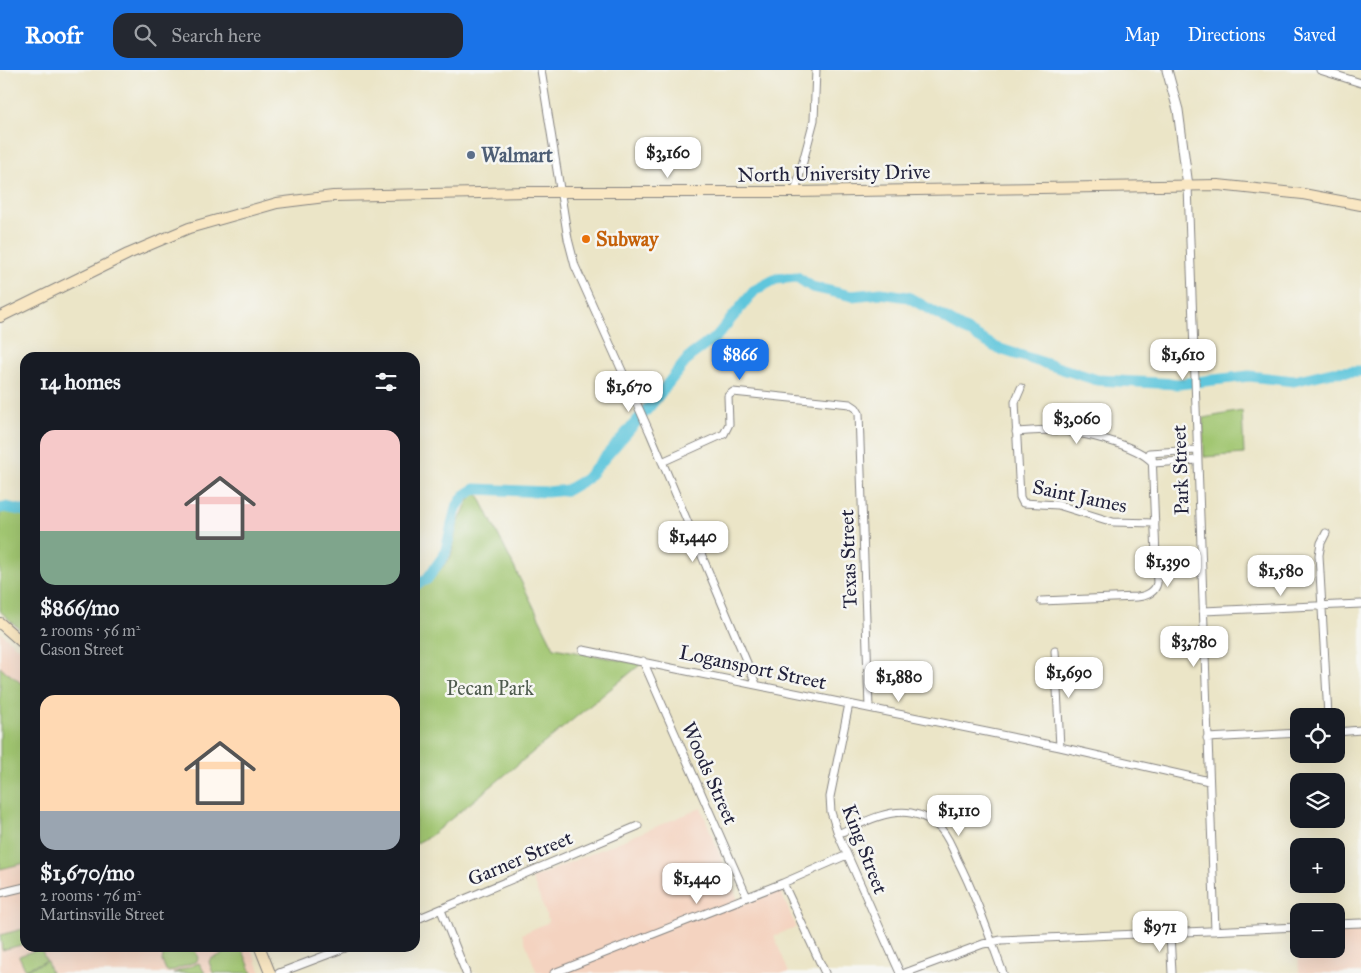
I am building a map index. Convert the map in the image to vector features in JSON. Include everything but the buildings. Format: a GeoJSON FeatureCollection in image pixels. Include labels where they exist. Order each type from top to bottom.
{"type":"FeatureCollection","features":[{"type":"Feature","properties":{"kind":"main road","name":"North University Drive"},"geometry":{"type":"LineString","coordinates":[[0,317],[172,234],[226,216],[267,206],[304,199],[355,194],[795,192],[1225,186],[1303,194],[1361,205]]}},
{"type":"Feature","properties":{"kind":"main road"},"geometry":{"type":"LineString","coordinates":[[0,623],[20,641]]}},
{"type":"Feature","properties":{"kind":"main road"},"geometry":{"type":"LineString","coordinates":[[262,952],[270,973]]}},
{"type":"Feature","properties":{"kind":"street"},"geometry":{"type":"LineString","coordinates":[[542,70],[560,192],[575,266],[650,433],[756,684]]}},
{"type":"Feature","properties":{"kind":"street"},"geometry":{"type":"LineString","coordinates":[[795,192],[814,120],[816,70]]}},
{"type":"Feature","properties":{"kind":"street","name":"Park Street"},"geometry":{"type":"LineString","coordinates":[[1167,70],[1178,110],[1188,186],[1208,782],[1215,931]]}},
{"type":"Feature","properties":{"kind":"street"},"geometry":{"type":"LineString","coordinates":[[1320,70],[1361,83]]}},
{"type":"Feature","properties":{"kind":"street","name":"Saint James"},"geometry":{"type":"LineString","coordinates":[[1021,388],[1015,402],[1020,497],[1023,503],[1058,506],[1113,522],[1155,523]]}},
{"type":"Feature","properties":{"kind":"street","name":"Texas Street"},"geometry":{"type":"LineString","coordinates":[[662,462],[724,434],[729,424],[728,396],[733,392],[850,404],[856,408],[859,416],[869,708]]}},
{"type":"Feature","properties":{"kind":"street"},"geometry":{"type":"LineString","coordinates":[[1016,432],[1053,430],[1076,433],[1139,452],[1196,450]]}},
{"type":"Feature","properties":{"kind":"street"},"geometry":{"type":"LineString","coordinates":[[1139,452],[1153,463],[1197,460]]}},
{"type":"Feature","properties":{"kind":"street"},"geometry":{"type":"LineString","coordinates":[[1041,601],[1137,597],[1149,594],[1157,583],[1152,453]]}},
{"type":"Feature","properties":{"kind":"street"},"geometry":{"type":"LineString","coordinates":[[1326,533],[1321,542],[1319,555],[1327,708]]}},
{"type":"Feature","properties":{"kind":"street"},"geometry":{"type":"LineString","coordinates":[[1203,611],[1361,604]]}},
{"type":"Feature","properties":{"kind":"street","name":"Logansport Street"},"geometry":{"type":"LineString","coordinates":[[584,650],[1060,747],[1208,782]]}},
{"type":"Feature","properties":{"kind":"street"},"geometry":{"type":"LineString","coordinates":[[1055,651],[1060,747]]}},
{"type":"Feature","properties":{"kind":"street","name":"Woods Street"},"geometry":{"type":"LineString","coordinates":[[643,661],[747,897]]}},
{"type":"Feature","properties":{"kind":"street","name":"King Street"},"geometry":{"type":"LineString","coordinates":[[849,704],[830,797],[831,812],[838,834],[900,973]]}},
{"type":"Feature","properties":{"kind":"street"},"geometry":{"type":"LineString","coordinates":[[1345,731],[1361,730]]}},
{"type":"Feature","properties":{"kind":"street"},"geometry":{"type":"LineString","coordinates":[[1207,738],[1290,734]]}},
{"type":"Feature","properties":{"kind":"street"},"geometry":{"type":"LineString","coordinates":[[838,834],[880,816],[900,813],[919,815],[935,824],[947,838],[962,869],[1003,973]]}},
{"type":"Feature","properties":{"kind":"street","name":"Garner Street"},"geometry":{"type":"LineString","coordinates":[[420,918],[638,826]]}},
{"type":"Feature","properties":{"kind":"street"},"geometry":{"type":"LineString","coordinates":[[554,973],[783,883],[847,855]]}},
{"type":"Feature","properties":{"kind":"street"},"geometry":{"type":"LineString","coordinates":[[783,883],[824,973]]}},
{"type":"Feature","properties":{"kind":"street"},"geometry":{"type":"LineString","coordinates":[[0,893],[20,888]]}},
{"type":"Feature","properties":{"kind":"street"},"geometry":{"type":"LineString","coordinates":[[441,910],[466,973]]}},
{"type":"Feature","properties":{"kind":"street"},"geometry":{"type":"LineString","coordinates":[[1345,924],[1361,923]]}},
{"type":"Feature","properties":{"kind":"street"},"geometry":{"type":"LineString","coordinates":[[905,973],[992,942],[1290,927]]}},
{"type":"Feature","properties":{"kind":"street"},"geometry":{"type":"LineString","coordinates":[[1170,933],[1172,973]]}},
{"type":"Feature","properties":{"kind":"street"},"geometry":{"type":"LineString","coordinates":[[279,973],[334,952]]}},
{"type":"Feature","properties":{"kind":"shaded area"},"geometry":{"type":"Polygon","coordinates":[[[0,632],[20,650],[20,952],[253,952],[261,973],[0,973],[0,632]]]}},
{"type":"Feature","properties":{"kind":"shaded area"},"geometry":{"type":"Polygon","coordinates":[[[701,808],[740,905],[780,890],[796,927],[774,936],[789,973],[537,973],[522,934],[549,922],[532,878],[701,808]]]}},
{"type":"Feature","properties":{"kind":"shaded area"},"geometry":{"type":"Polygon","coordinates":[[[1361,930],[1361,973],[1299,973],[1298,958],[1345,958],[1345,931],[1361,930]]]}},
{"type":"Feature","properties":{"kind":"green space"},"geometry":{"type":"Polygon","coordinates":[[[1242,411],[1244,454],[1204,457],[1203,418],[1242,411]]]}},
{"type":"Feature","properties":{"kind":"green space","name":"Pecan Park"},"geometry":{"type":"Polygon","coordinates":[[[477,492],[554,648],[641,664],[430,836],[420,841],[420,588],[432,580],[451,556],[457,526],[468,501],[477,492]]]}},
{"type":"Feature","properties":{"kind":"green space"},"geometry":{"type":"Polygon","coordinates":[[[10,511],[20,514],[20,629],[0,611],[0,513],[10,511]]]}},
{"type":"Feature","properties":{"kind":"green space"},"geometry":{"type":"Polygon","coordinates":[[[0,667],[20,682],[20,864],[0,869],[0,667]]]}},
{"type":"Feature","properties":{"kind":"green space"},"geometry":{"type":"Polygon","coordinates":[[[20,930],[20,945],[2,950],[0,935],[20,930]]]}},
{"type":"Feature","properties":{"kind":"green space"},"geometry":{"type":"Polygon","coordinates":[[[30,952],[43,952],[46,961],[25,969],[19,956],[30,952]]]}},
{"type":"Feature","properties":{"kind":"green space"},"geometry":{"type":"Polygon","coordinates":[[[160,952],[196,952],[198,958],[197,961],[169,972],[162,961],[163,956],[160,952]]]}},
{"type":"Feature","properties":{"kind":"green space"},"geometry":{"type":"Polygon","coordinates":[[[228,952],[244,952],[252,973],[213,973],[209,962],[210,959],[228,952]]]}},
{"type":"Feature","properties":{"kind":"green space"},"geometry":{"type":"Polygon","coordinates":[[[47,961],[51,973],[26,973],[25,970],[47,961]]]}},
{"type":"Feature","properties":{"kind":"green space"},"geometry":{"type":"Polygon","coordinates":[[[199,963],[205,973],[173,973],[199,963]]]}},
{"type":"Feature","properties":{"kind":"waterway"},"geometry":{"type":"LineString","coordinates":[[420,582],[427,579],[445,554],[456,508],[464,496],[475,489],[547,492],[567,490],[586,479],[650,406],[690,356],[716,337],[755,290],[776,279],[797,277],[812,287],[852,296],[881,293],[908,297],[997,348],[1097,380],[1178,384],[1249,376],[1294,381],[1332,372],[1361,371]]}},
{"type":"Feature","properties":{"kind":"waterway"},"geometry":{"type":"LineString","coordinates":[[0,508],[20,510]]}},
{"type":"Feature","properties":{"kind":"place","name":"Walmart"},"geometry":{"type":"Point","coordinates":[471,155]}},
{"type":"Feature","properties":{"kind":"place","name":"Subway"},"geometry":{"type":"Point","coordinates":[586,239]}}]}
